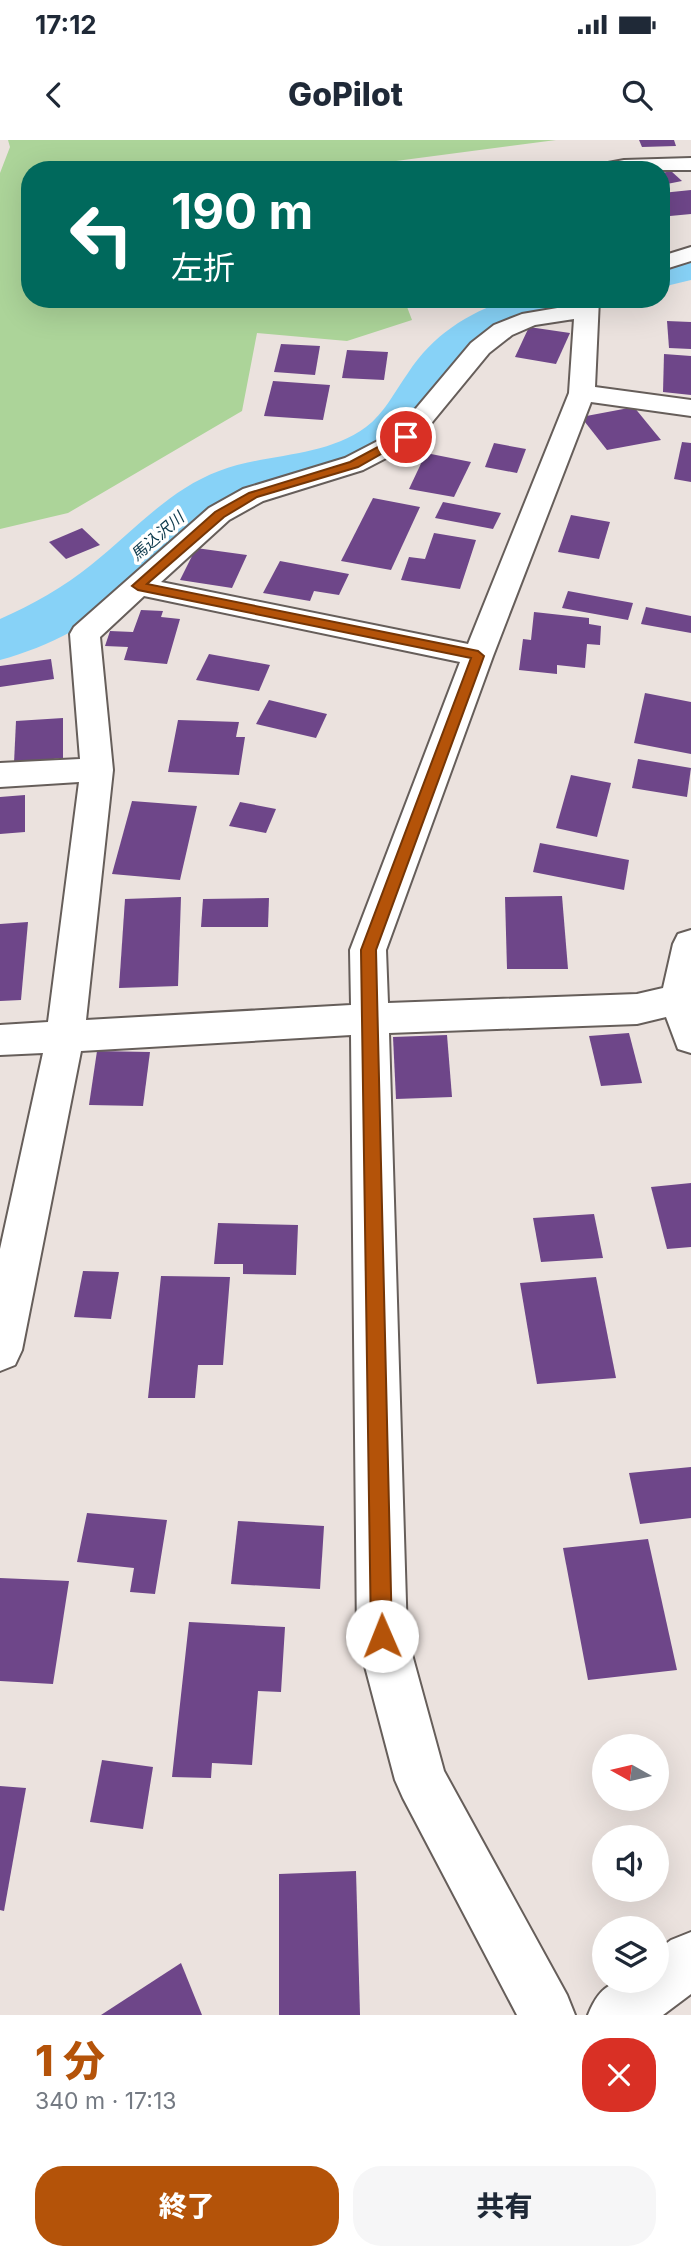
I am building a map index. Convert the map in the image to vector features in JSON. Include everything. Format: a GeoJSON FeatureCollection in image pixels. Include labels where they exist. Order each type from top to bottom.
{"type":"FeatureCollection","features":[{"type":"Feature","properties":{"kind":"street"},"geometry":{"type":"LineString","coordinates":[[670,165],[691,164]]}},
{"type":"Feature","properties":{"kind":"street"},"geometry":{"type":"LineString","coordinates":[[670,261],[691,254]]}},
{"type":"Feature","properties":{"kind":"street"},"geometry":{"type":"LineString","coordinates":[[0,1350],[65,1037],[97,770],[85,634],[219,514],[253,495],[354,464],[406,437],[480,348],[503,330],[530,318],[571,308]]}},
{"type":"Feature","properties":{"kind":"street"},"geometry":{"type":"LineString","coordinates":[[547,2015],[421,1780],[382,1636],[368,950],[478,656],[582,393],[587,308]]}},
{"type":"Feature","properties":{"kind":"street"},"geometry":{"type":"LineString","coordinates":[[582,393],[691,408]]}},
{"type":"Feature","properties":{"kind":"street"},"geometry":{"type":"LineString","coordinates":[[138,586],[478,656]]}},
{"type":"Feature","properties":{"kind":"street"},"geometry":{"type":"LineString","coordinates":[[0,775],[97,770]]}},
{"type":"Feature","properties":{"kind":"street"},"geometry":{"type":"LineString","coordinates":[[691,944],[680,999],[691,1038]]}},
{"type":"Feature","properties":{"kind":"street"},"geometry":{"type":"LineString","coordinates":[[0,1040],[369,1019],[637,1009],[680,999]]}},
{"type":"Feature","properties":{"kind":"street"},"geometry":{"type":"LineString","coordinates":[[616,2015],[691,1960]]}},
{"type":"Feature","properties":{"kind":"green space"},"geometry":{"type":"Polygon","coordinates":[[[8,140],[556,140],[396,161],[21,161],[21,308],[407,308],[412,320],[347,341],[257,333],[242,411],[68,513],[0,529],[0,173],[10,147],[8,140]]]}},
{"type":"Feature","properties":{"kind":"building"},"geometry":{"type":"Polygon","coordinates":[[[639,140],[674,140],[676,146],[642,147],[639,140]]]}},
{"type":"Feature","properties":{"kind":"building"},"geometry":{"type":"Polygon","coordinates":[[[671,171],[682,181],[670,183],[671,171]]]}},
{"type":"Feature","properties":{"kind":"building"},"geometry":{"type":"Polygon","coordinates":[[[691,190],[691,214],[670,216],[670,192],[691,190]]]}},
{"type":"Feature","properties":{"kind":"building"},"geometry":{"type":"Polygon","coordinates":[[[667,321],[691,322],[691,349],[669,348],[667,321]]]}},
{"type":"Feature","properties":{"kind":"building"},"geometry":{"type":"Polygon","coordinates":[[[529,327],[570,333],[556,364],[515,357],[529,327]]]}},
{"type":"Feature","properties":{"kind":"building"},"geometry":{"type":"Polygon","coordinates":[[[281,344],[320,346],[315,375],[274,372],[281,344]]]}},
{"type":"Feature","properties":{"kind":"building"},"geometry":{"type":"Polygon","coordinates":[[[347,350],[388,352],[384,380],[342,378],[347,350]]]}},
{"type":"Feature","properties":{"kind":"building"},"geometry":{"type":"Polygon","coordinates":[[[664,354],[691,356],[691,395],[663,392],[664,354]]]}},
{"type":"Feature","properties":{"kind":"building"},"geometry":{"type":"Polygon","coordinates":[[[273,381],[330,385],[323,420],[264,416],[273,381]]]}},
{"type":"Feature","properties":{"kind":"building"},"geometry":{"type":"Polygon","coordinates":[[[634,407],[661,440],[607,450],[581,417],[634,407]]]}},
{"type":"Feature","properties":{"kind":"building"},"geometry":{"type":"Polygon","coordinates":[[[682,442],[691,443],[691,482],[674,479],[682,442]]]}},
{"type":"Feature","properties":{"kind":"building"},"geometry":{"type":"Polygon","coordinates":[[[494,443],[526,449],[517,473],[485,467],[494,443]]]}},
{"type":"Feature","properties":{"kind":"building"},"geometry":{"type":"Polygon","coordinates":[[[426,453],[471,462],[454,497],[409,489],[426,453]]]}},
{"type":"Feature","properties":{"kind":"building"},"geometry":{"type":"Polygon","coordinates":[[[373,498],[420,507],[391,570],[341,561],[373,498]]]}},
{"type":"Feature","properties":{"kind":"building"},"geometry":{"type":"Polygon","coordinates":[[[443,502],[501,513],[493,529],[435,518],[443,502]]]}},
{"type":"Feature","properties":{"kind":"building"},"geometry":{"type":"Polygon","coordinates":[[[571,515],[610,522],[599,559],[558,552],[571,515]]]}},
{"type":"Feature","properties":{"kind":"building"},"geometry":{"type":"Polygon","coordinates":[[[82,528],[100,545],[66,559],[49,542],[82,528]]]}},
{"type":"Feature","properties":{"kind":"building"},"geometry":{"type":"Polygon","coordinates":[[[434,533],[476,540],[460,589],[401,580],[409,557],[425,559],[434,533]]]}},
{"type":"Feature","properties":{"kind":"building"},"geometry":{"type":"Polygon","coordinates":[[[196,548],[247,555],[232,588],[180,580],[196,548]]]}},
{"type":"Feature","properties":{"kind":"building"},"geometry":{"type":"Polygon","coordinates":[[[280,561],[349,574],[339,595],[314,591],[310,601],[263,593],[280,561]]]}},
{"type":"Feature","properties":{"kind":"building"},"geometry":{"type":"Polygon","coordinates":[[[568,591],[633,603],[628,620],[562,608],[568,591]]]}},
{"type":"Feature","properties":{"kind":"building"},"geometry":{"type":"Polygon","coordinates":[[[646,607],[691,616],[691,633],[641,624],[646,607]]]}},
{"type":"Feature","properties":{"kind":"building"},"geometry":{"type":"Polygon","coordinates":[[[141,610],[163,611],[161,617],[180,619],[167,664],[124,660],[128,647],[105,646],[110,631],[133,632],[141,610]]]}},
{"type":"Feature","properties":{"kind":"building"},"geometry":{"type":"Polygon","coordinates":[[[534,612],[589,618],[589,624],[601,626],[600,645],[587,644],[585,668],[557,665],[557,674],[519,670],[523,639],[531,640],[534,612]]]}},
{"type":"Feature","properties":{"kind":"building"},"geometry":{"type":"Polygon","coordinates":[[[209,654],[270,665],[259,691],[196,680],[209,654]]]}},
{"type":"Feature","properties":{"kind":"building"},"geometry":{"type":"Polygon","coordinates":[[[51,659],[54,679],[0,687],[0,666],[51,659]]]}},
{"type":"Feature","properties":{"kind":"building"},"geometry":{"type":"Polygon","coordinates":[[[645,693],[691,702],[691,754],[634,743],[645,693]]]}},
{"type":"Feature","properties":{"kind":"building"},"geometry":{"type":"Polygon","coordinates":[[[269,700],[327,714],[316,738],[256,724],[269,700]]]}},
{"type":"Feature","properties":{"kind":"building"},"geometry":{"type":"Polygon","coordinates":[[[63,718],[63,758],[14,763],[16,721],[63,718]]]}},
{"type":"Feature","properties":{"kind":"building"},"geometry":{"type":"Polygon","coordinates":[[[178,720],[239,722],[236,737],[245,737],[239,775],[168,772],[178,720]]]}},
{"type":"Feature","properties":{"kind":"building"},"geometry":{"type":"Polygon","coordinates":[[[638,759],[691,768],[687,797],[632,788],[638,759]]]}},
{"type":"Feature","properties":{"kind":"building"},"geometry":{"type":"Polygon","coordinates":[[[571,775],[611,783],[597,837],[556,828],[571,775]]]}},
{"type":"Feature","properties":{"kind":"building"},"geometry":{"type":"Polygon","coordinates":[[[25,795],[25,832],[0,834],[0,797],[25,795]]]}},
{"type":"Feature","properties":{"kind":"building"},"geometry":{"type":"Polygon","coordinates":[[[132,801],[197,806],[180,880],[112,874],[132,801]]]}},
{"type":"Feature","properties":{"kind":"building"},"geometry":{"type":"Polygon","coordinates":[[[240,802],[276,809],[266,833],[229,826],[240,802]]]}},
{"type":"Feature","properties":{"kind":"building"},"geometry":{"type":"Polygon","coordinates":[[[540,843],[629,860],[624,890],[533,872],[540,843]]]}},
{"type":"Feature","properties":{"kind":"building"},"geometry":{"type":"Polygon","coordinates":[[[562,896],[568,969],[507,969],[505,897],[562,896]]]}},
{"type":"Feature","properties":{"kind":"building"},"geometry":{"type":"Polygon","coordinates":[[[181,897],[178,986],[119,988],[125,899],[181,897]]]}},
{"type":"Feature","properties":{"kind":"building"},"geometry":{"type":"Polygon","coordinates":[[[269,898],[268,927],[201,927],[203,899],[269,898]]]}},
{"type":"Feature","properties":{"kind":"building"},"geometry":{"type":"Polygon","coordinates":[[[28,922],[21,1000],[0,1001],[0,924],[28,922]]]}},
{"type":"Feature","properties":{"kind":"building"},"geometry":{"type":"Polygon","coordinates":[[[629,1033],[642,1083],[601,1086],[589,1036],[629,1033]]]}},
{"type":"Feature","properties":{"kind":"building"},"geometry":{"type":"Polygon","coordinates":[[[447,1035],[452,1097],[396,1099],[393,1037],[447,1035]]]}},
{"type":"Feature","properties":{"kind":"building"},"geometry":{"type":"Polygon","coordinates":[[[97,1051],[150,1052],[143,1106],[89,1105],[97,1051]]]}},
{"type":"Feature","properties":{"kind":"building"},"geometry":{"type":"Polygon","coordinates":[[[691,1183],[691,1247],[667,1249],[651,1187],[691,1183]]]}},
{"type":"Feature","properties":{"kind":"building"},"geometry":{"type":"Polygon","coordinates":[[[594,1214],[603,1258],[541,1262],[533,1218],[594,1214]]]}},
{"type":"Feature","properties":{"kind":"building"},"geometry":{"type":"Polygon","coordinates":[[[218,1223],[298,1225],[296,1275],[243,1274],[243,1264],[214,1264],[218,1223]]]}},
{"type":"Feature","properties":{"kind":"building"},"geometry":{"type":"Polygon","coordinates":[[[83,1271],[119,1272],[111,1319],[74,1317],[83,1271]]]}},
{"type":"Feature","properties":{"kind":"building"},"geometry":{"type":"Polygon","coordinates":[[[161,1276],[230,1277],[223,1365],[198,1365],[195,1398],[148,1398],[161,1276]]]}},
{"type":"Feature","properties":{"kind":"building"},"geometry":{"type":"Polygon","coordinates":[[[596,1277],[616,1378],[537,1384],[520,1283],[596,1277]]]}},
{"type":"Feature","properties":{"kind":"building"},"geometry":{"type":"Polygon","coordinates":[[[691,1467],[691,1518],[640,1524],[629,1473],[691,1467]]]}},
{"type":"Feature","properties":{"kind":"building"},"geometry":{"type":"Polygon","coordinates":[[[87,1513],[167,1520],[155,1594],[130,1592],[134,1568],[77,1562],[87,1513]]]}},
{"type":"Feature","properties":{"kind":"building"},"geometry":{"type":"Polygon","coordinates":[[[238,1521],[324,1526],[320,1589],[231,1584],[238,1521]]]}},
{"type":"Feature","properties":{"kind":"building"},"geometry":{"type":"Polygon","coordinates":[[[648,1539],[677,1670],[588,1680],[563,1548],[648,1539]]]}},
{"type":"Feature","properties":{"kind":"building"},"geometry":{"type":"Polygon","coordinates":[[[0,1578],[69,1581],[53,1684],[0,1681],[0,1578]]]}},
{"type":"Feature","properties":{"kind":"building"},"geometry":{"type":"Polygon","coordinates":[[[189,1622],[285,1627],[281,1692],[258,1691],[252,1765],[212,1763],[211,1778],[172,1777],[189,1622]]]}},
{"type":"Feature","properties":{"kind":"building"},"geometry":{"type":"Polygon","coordinates":[[[102,1760],[153,1767],[143,1829],[90,1822],[102,1760]]]}},
{"type":"Feature","properties":{"kind":"building"},"geometry":{"type":"Polygon","coordinates":[[[0,1786],[26,1788],[4,1911],[0,1910],[0,1786]]]}},
{"type":"Feature","properties":{"kind":"building"},"geometry":{"type":"Polygon","coordinates":[[[356,1871],[360,2015],[279,2015],[279,1874],[356,1871]]]}},
{"type":"Feature","properties":{"kind":"building"},"geometry":{"type":"Polygon","coordinates":[[[181,1963],[202,2015],[101,2015],[181,1963]]]}},
{"type":"Feature","properties":{"kind":"waterway","name":"馬込沢川"},"geometry":{"type":"LineString","coordinates":[[670,272],[691,266]]}},
{"type":"Feature","properties":{"kind":"waterway","name":"馬込沢川"},"geometry":{"type":"LineString","coordinates":[[0,641],[48,619],[94,591],[179,517],[216,492],[255,476],[350,455],[384,438],[406,413],[449,352],[493,322],[530,308]]}},
{"type":"Feature","properties":{"kind":"route"},"geometry":{"type":"LineString","coordinates":[[382,1636],[368,950],[478,656],[138,586],[219,514],[253,495],[354,464],[406,437]]}}]}
